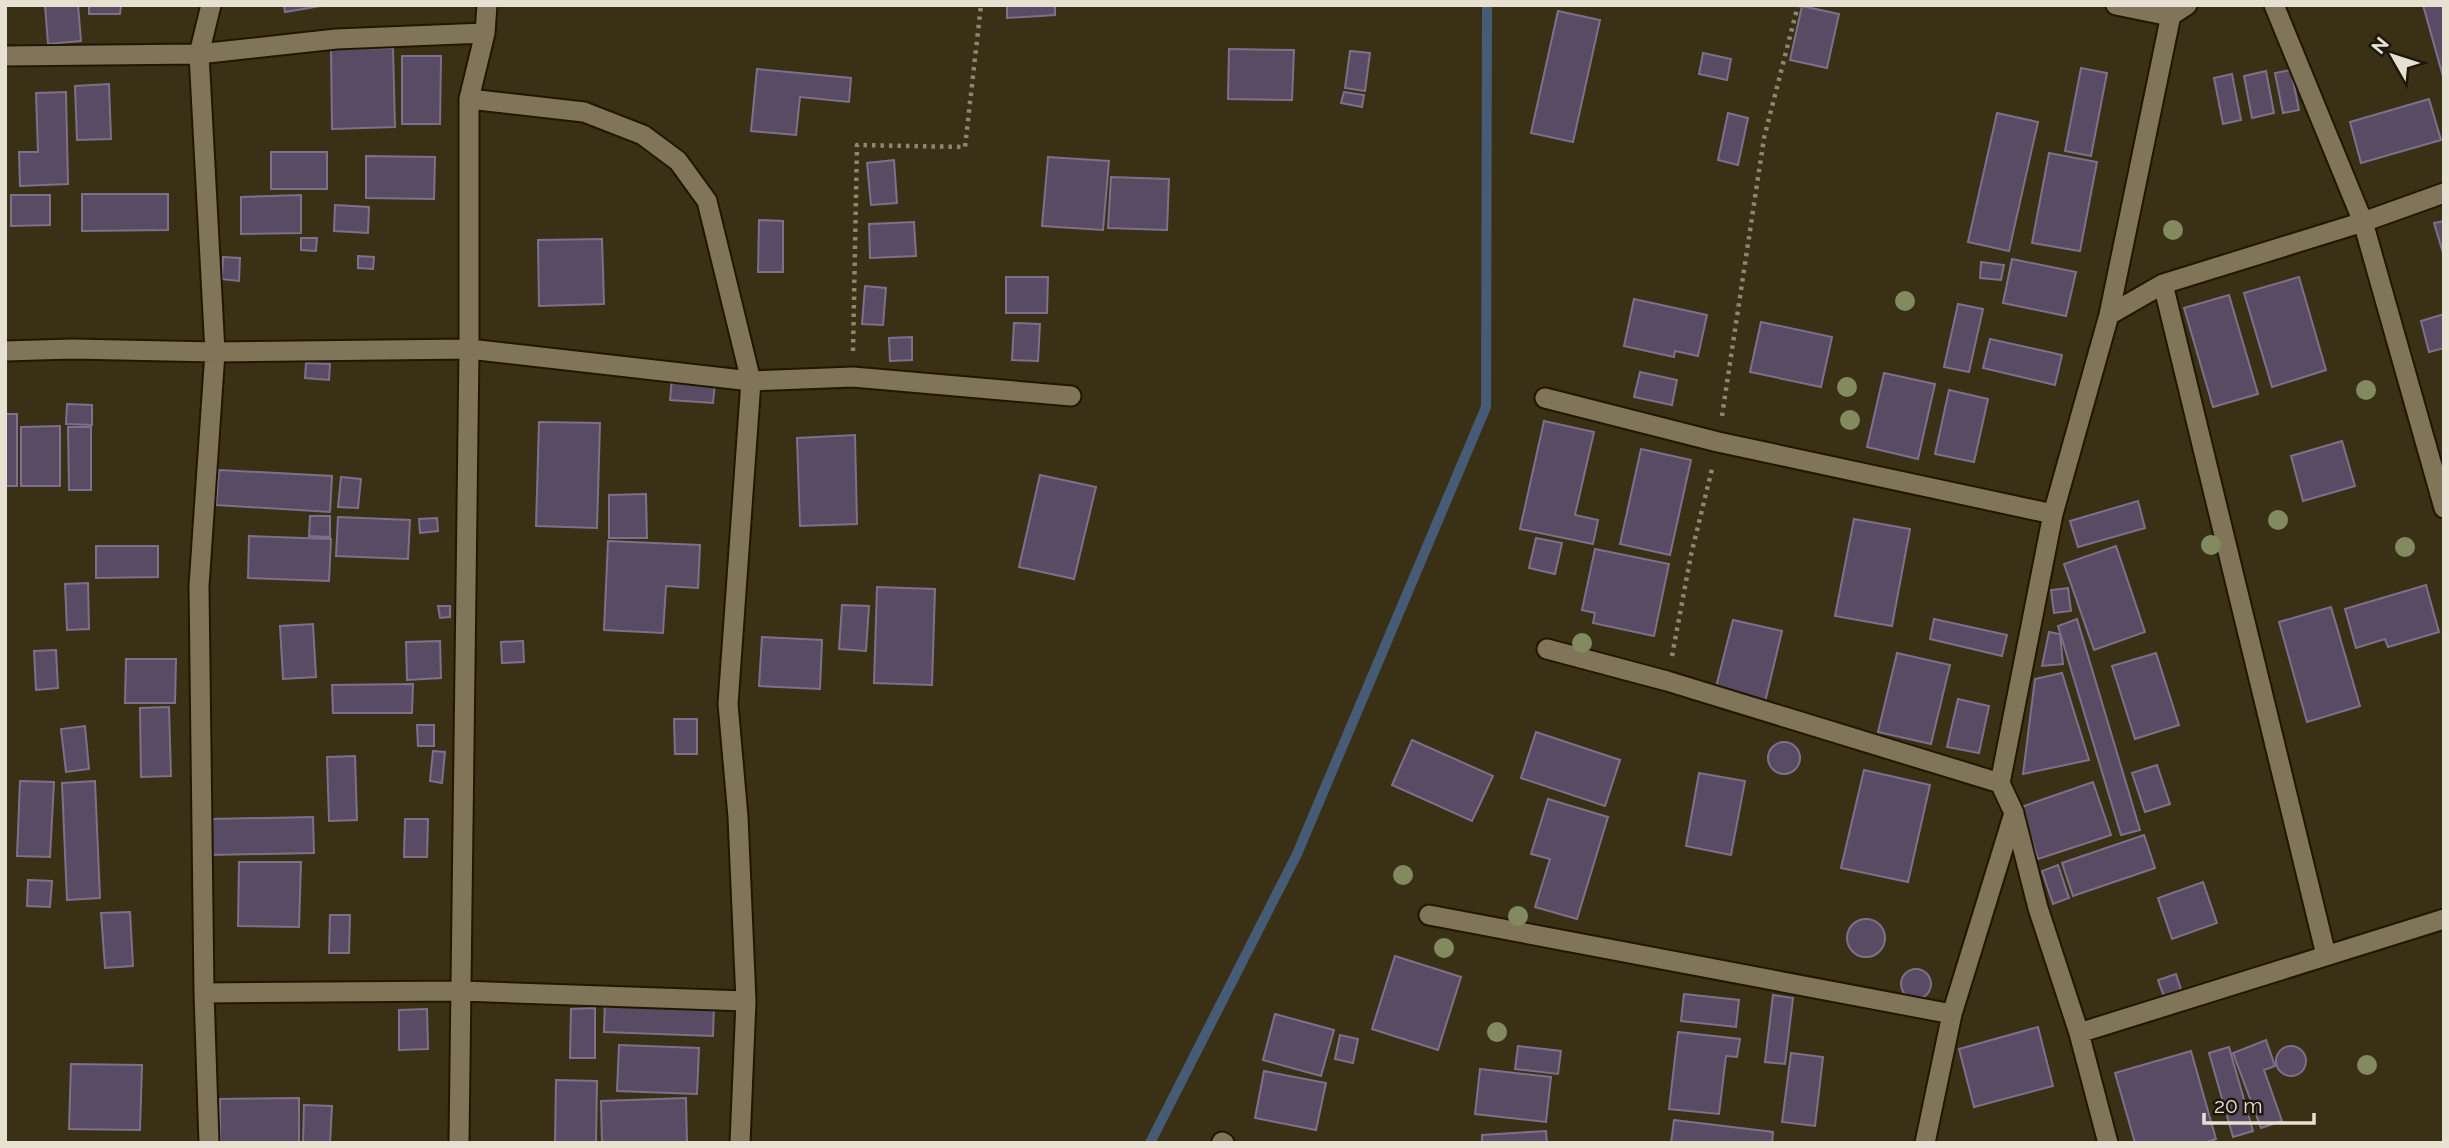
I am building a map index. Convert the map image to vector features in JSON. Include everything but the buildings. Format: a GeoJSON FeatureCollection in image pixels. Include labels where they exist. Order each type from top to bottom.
{"type":"FeatureCollection","features":[{"type":"Feature","properties":{"kind":"street"},"geometry":{"type":"LineString","coordinates":[[209,1143],[204,993],[199,586],[215,352],[199,54],[211,5]]}},
{"type":"Feature","properties":{"kind":"street"},"geometry":{"type":"LineString","coordinates":[[459,1143],[469,349],[469,99],[485,33],[487,5]]}},
{"type":"Feature","properties":{"kind":"street"},"geometry":{"type":"LineString","coordinates":[[2116,5],[2172,11],[2188,5]]}},
{"type":"Feature","properties":{"kind":"street"},"geometry":{"type":"LineString","coordinates":[[2274,5],[2363,222],[2444,508]]}},
{"type":"Feature","properties":{"kind":"street"},"geometry":{"type":"LineString","coordinates":[[2108,1143],[2079,1033],[2038,908],[2014,813],[2000,783],[2053,514],[2109,315],[2172,11]]}},
{"type":"Feature","properties":{"kind":"street"},"geometry":{"type":"LineString","coordinates":[[5,56],[199,54],[336,38],[485,33]]}},
{"type":"Feature","properties":{"kind":"street"},"geometry":{"type":"LineString","coordinates":[[469,99],[584,113],[643,135],[678,162],[707,201],[751,381],[728,704],[738,817],[746,1001],[740,1143]]}},
{"type":"Feature","properties":{"kind":"street"},"geometry":{"type":"LineString","coordinates":[[2109,315],[2163,284],[2363,222],[2444,193]]}},
{"type":"Feature","properties":{"kind":"street"},"geometry":{"type":"LineString","coordinates":[[2163,284],[2326,955]]}},
{"type":"Feature","properties":{"kind":"street"},"geometry":{"type":"LineString","coordinates":[[5,351],[469,349],[751,381],[853,377],[1071,396]]}},
{"type":"Feature","properties":{"kind":"street"},"geometry":{"type":"LineString","coordinates":[[1545,398],[1718,442],[2053,514]]}},
{"type":"Feature","properties":{"kind":"street"},"geometry":{"type":"LineString","coordinates":[[1547,649],[1667,681],[2000,783]]}},
{"type":"Feature","properties":{"kind":"street"},"geometry":{"type":"LineString","coordinates":[[1926,1143],[1952,1014],[2014,813]]}},
{"type":"Feature","properties":{"kind":"street"},"geometry":{"type":"LineString","coordinates":[[1429,915],[1952,1014]]}},
{"type":"Feature","properties":{"kind":"street"},"geometry":{"type":"LineString","coordinates":[[2079,1033],[2444,919]]}},
{"type":"Feature","properties":{"kind":"street"},"geometry":{"type":"LineString","coordinates":[[204,993],[461,991],[746,1001]]}},
{"type":"Feature","properties":{"kind":"path"},"geometry":{"type":"LineString","coordinates":[[853,377],[857,145],[965,147],[981,5]]}},
{"type":"Feature","properties":{"kind":"path"},"geometry":{"type":"LineString","coordinates":[[1667,681],[1691,555],[1718,442],[1763,138],[1798,5]]}},
{"type":"Feature","properties":{"kind":"waterway"},"geometry":{"type":"LineString","coordinates":[[1150,1143],[1297,854],[1486,407],[1487,5]]}}]}
